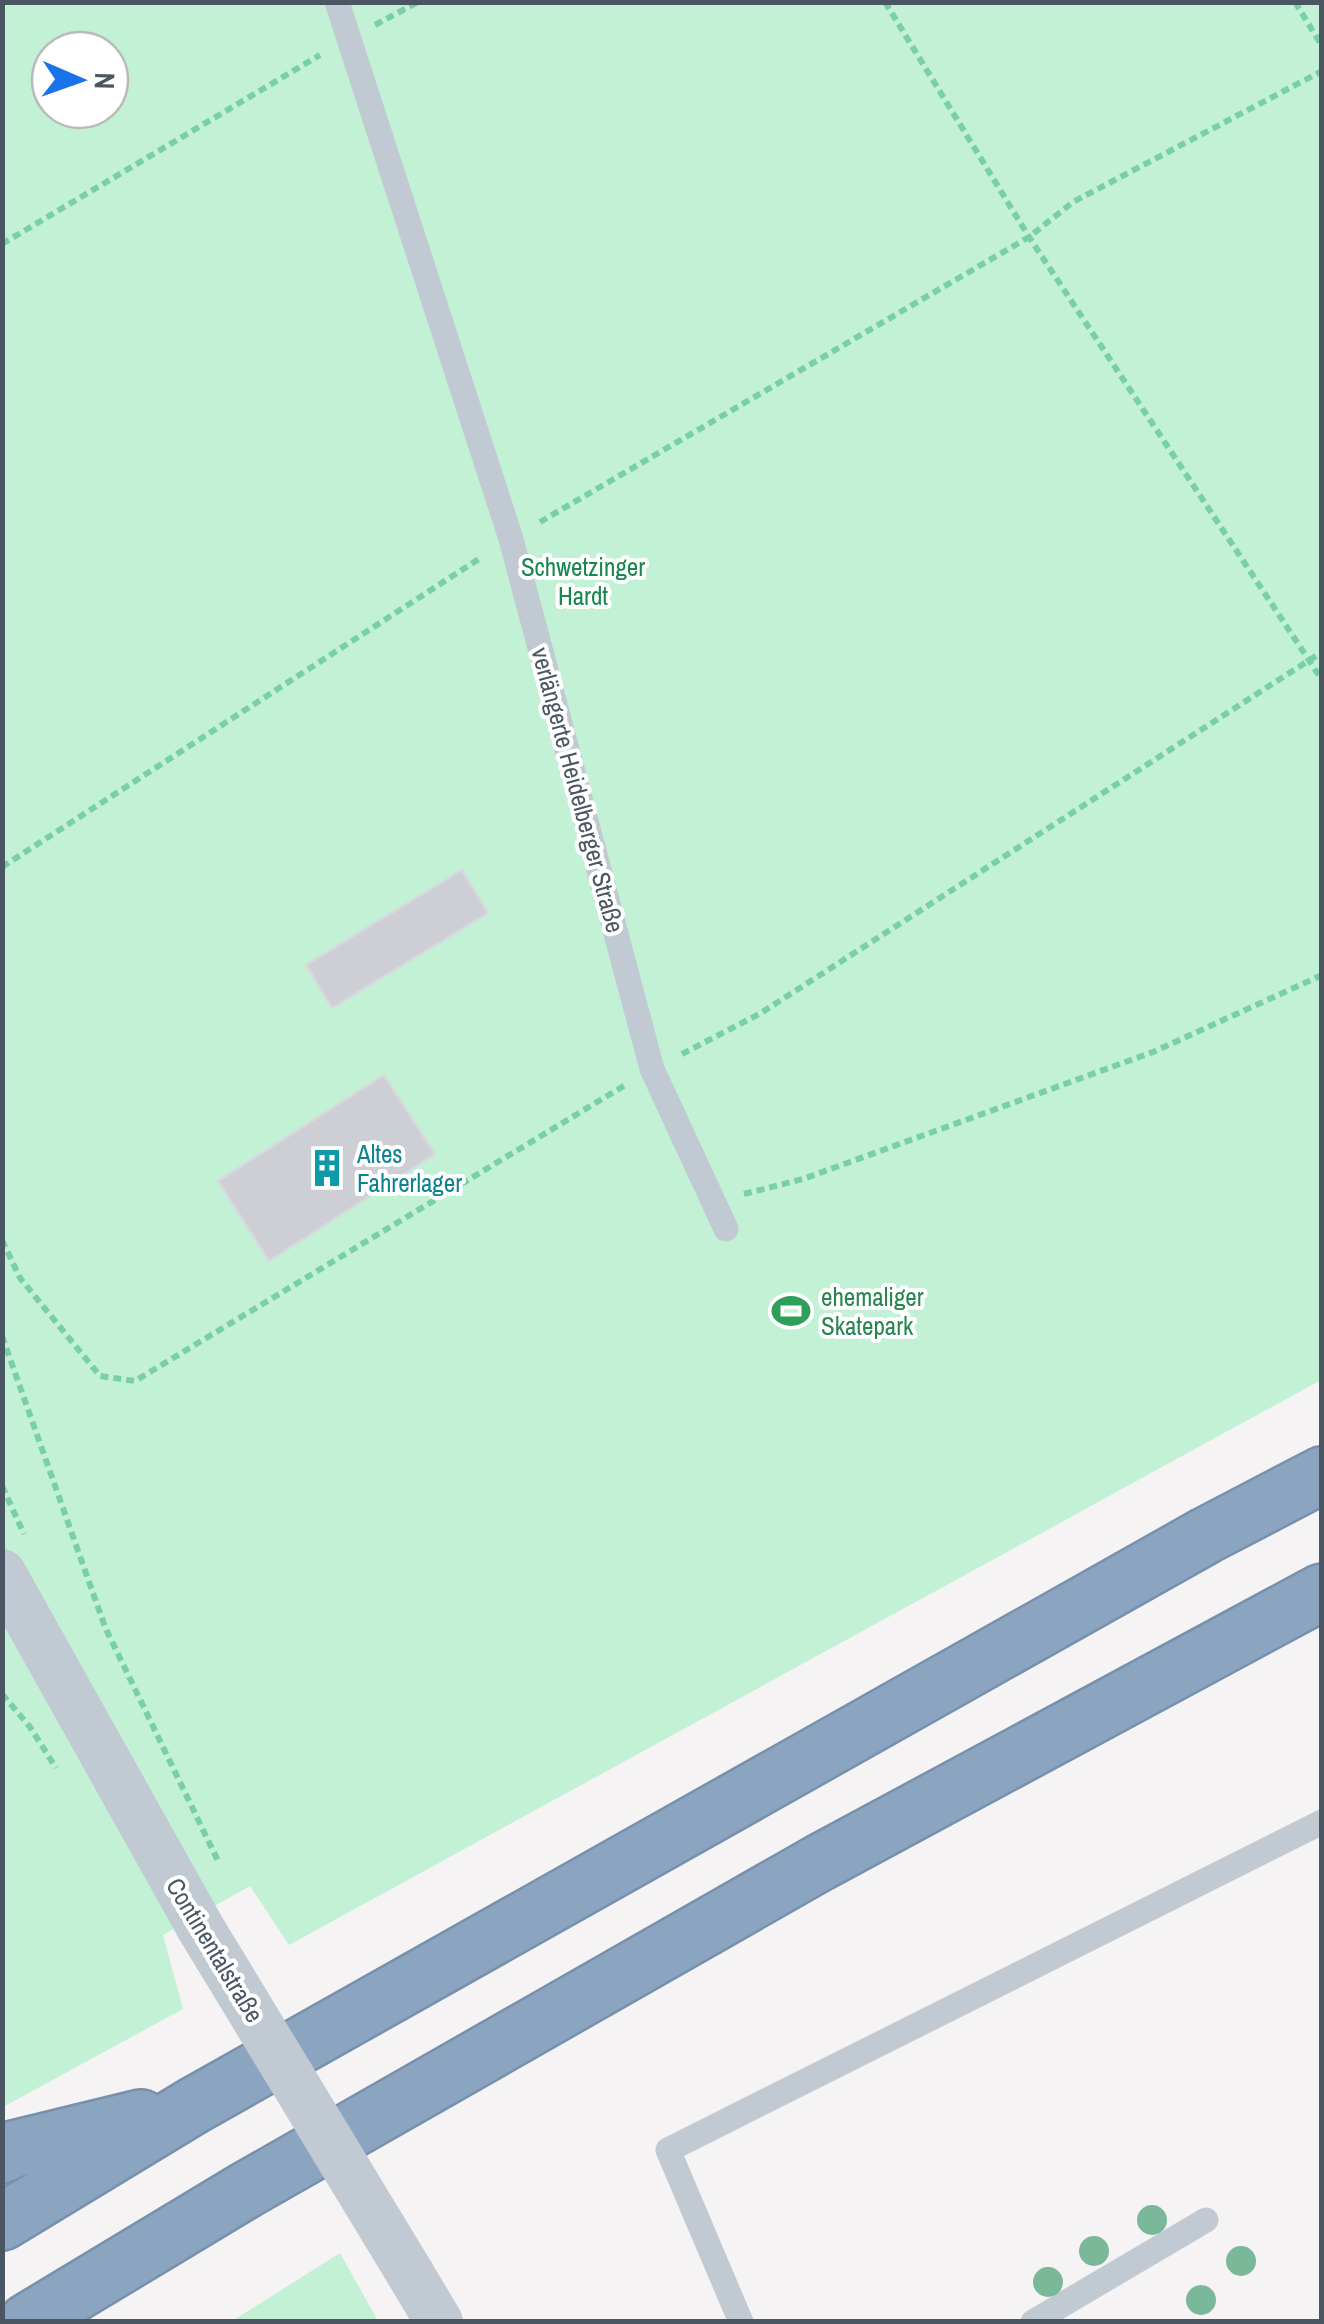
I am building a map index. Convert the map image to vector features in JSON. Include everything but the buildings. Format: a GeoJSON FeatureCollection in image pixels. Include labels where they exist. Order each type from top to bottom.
{"type":"FeatureCollection","features":[{"type":"Feature","properties":{"kind":"highway"},"geometry":{"type":"LineString","coordinates":[[2,2222],[193,2106],[1207,1534],[1322,1475]]}},
{"type":"Feature","properties":{"kind":"highway"},"geometry":{"type":"LineString","coordinates":[[27,2322],[281,2170],[819,1864],[1322,1592]]}},
{"type":"Feature","properties":{"kind":"highway"},"geometry":{"type":"LineString","coordinates":[[2,2155],[193,2106]]}},
{"type":"Feature","properties":{"kind":"street","name":"Continentalstraße"},"geometry":{"type":"LineString","coordinates":[[2,1573],[200,1927],[439,2322]]}},
{"type":"Feature","properties":{"kind":"lane","name":"verlängerte Heidelberger Straße"},"geometry":{"type":"LineString","coordinates":[[337,2],[511,538],[652,1068],[726,1229]]}},
{"type":"Feature","properties":{"kind":"lane"},"geometry":{"type":"LineString","coordinates":[[741,2322],[668,2150],[1322,1822]]}},
{"type":"Feature","properties":{"kind":"lane"},"geometry":{"type":"LineString","coordinates":[[1033,2322],[1206,2220]]}},
{"type":"Feature","properties":{"kind":"path"},"geometry":{"type":"LineString","coordinates":[[2,244],[418,2]]}},
{"type":"Feature","properties":{"kind":"path"},"geometry":{"type":"LineString","coordinates":[[885,2],[1030,237],[1322,680]]}},
{"type":"Feature","properties":{"kind":"path"},"geometry":{"type":"LineString","coordinates":[[1294,2],[1322,46]]}},
{"type":"Feature","properties":{"kind":"path"},"geometry":{"type":"LineString","coordinates":[[1073,202],[1322,70]]}},
{"type":"Feature","properties":{"kind":"path"},"geometry":{"type":"LineString","coordinates":[[2,1240],[20,1278],[100,1376],[135,1381],[652,1068],[761,1014],[1322,652]]}},
{"type":"Feature","properties":{"kind":"path"},"geometry":{"type":"LineString","coordinates":[[714,1202],[803,1179],[1153,1052],[1322,975]]}},
{"type":"Feature","properties":{"kind":"path"},"geometry":{"type":"LineString","coordinates":[[2,1336],[104,1627],[223,1872]]}},
{"type":"Feature","properties":{"kind":"green space","name":"Schwetzinger Hardt"},"geometry":{"type":"Polygon","coordinates":[[[3,3],[1321,3],[1321,1380],[289,1945],[250,1886],[163,1935],[183,2009],[3,2107],[3,3]]]}},
{"type":"Feature","properties":{"kind":"green space"},"geometry":{"type":"Polygon","coordinates":[[[340,2253],[378,2321],[232,2321],[340,2253]]]}},
{"type":"Feature","properties":{"kind":"place","name":"Altes Fahrerlager"},"geometry":{"type":"Point","coordinates":[327,1168]}},
{"type":"Feature","properties":{"kind":"place","name":"ehemaliger Skatepark"},"geometry":{"type":"Point","coordinates":[791,1311]}}]}
